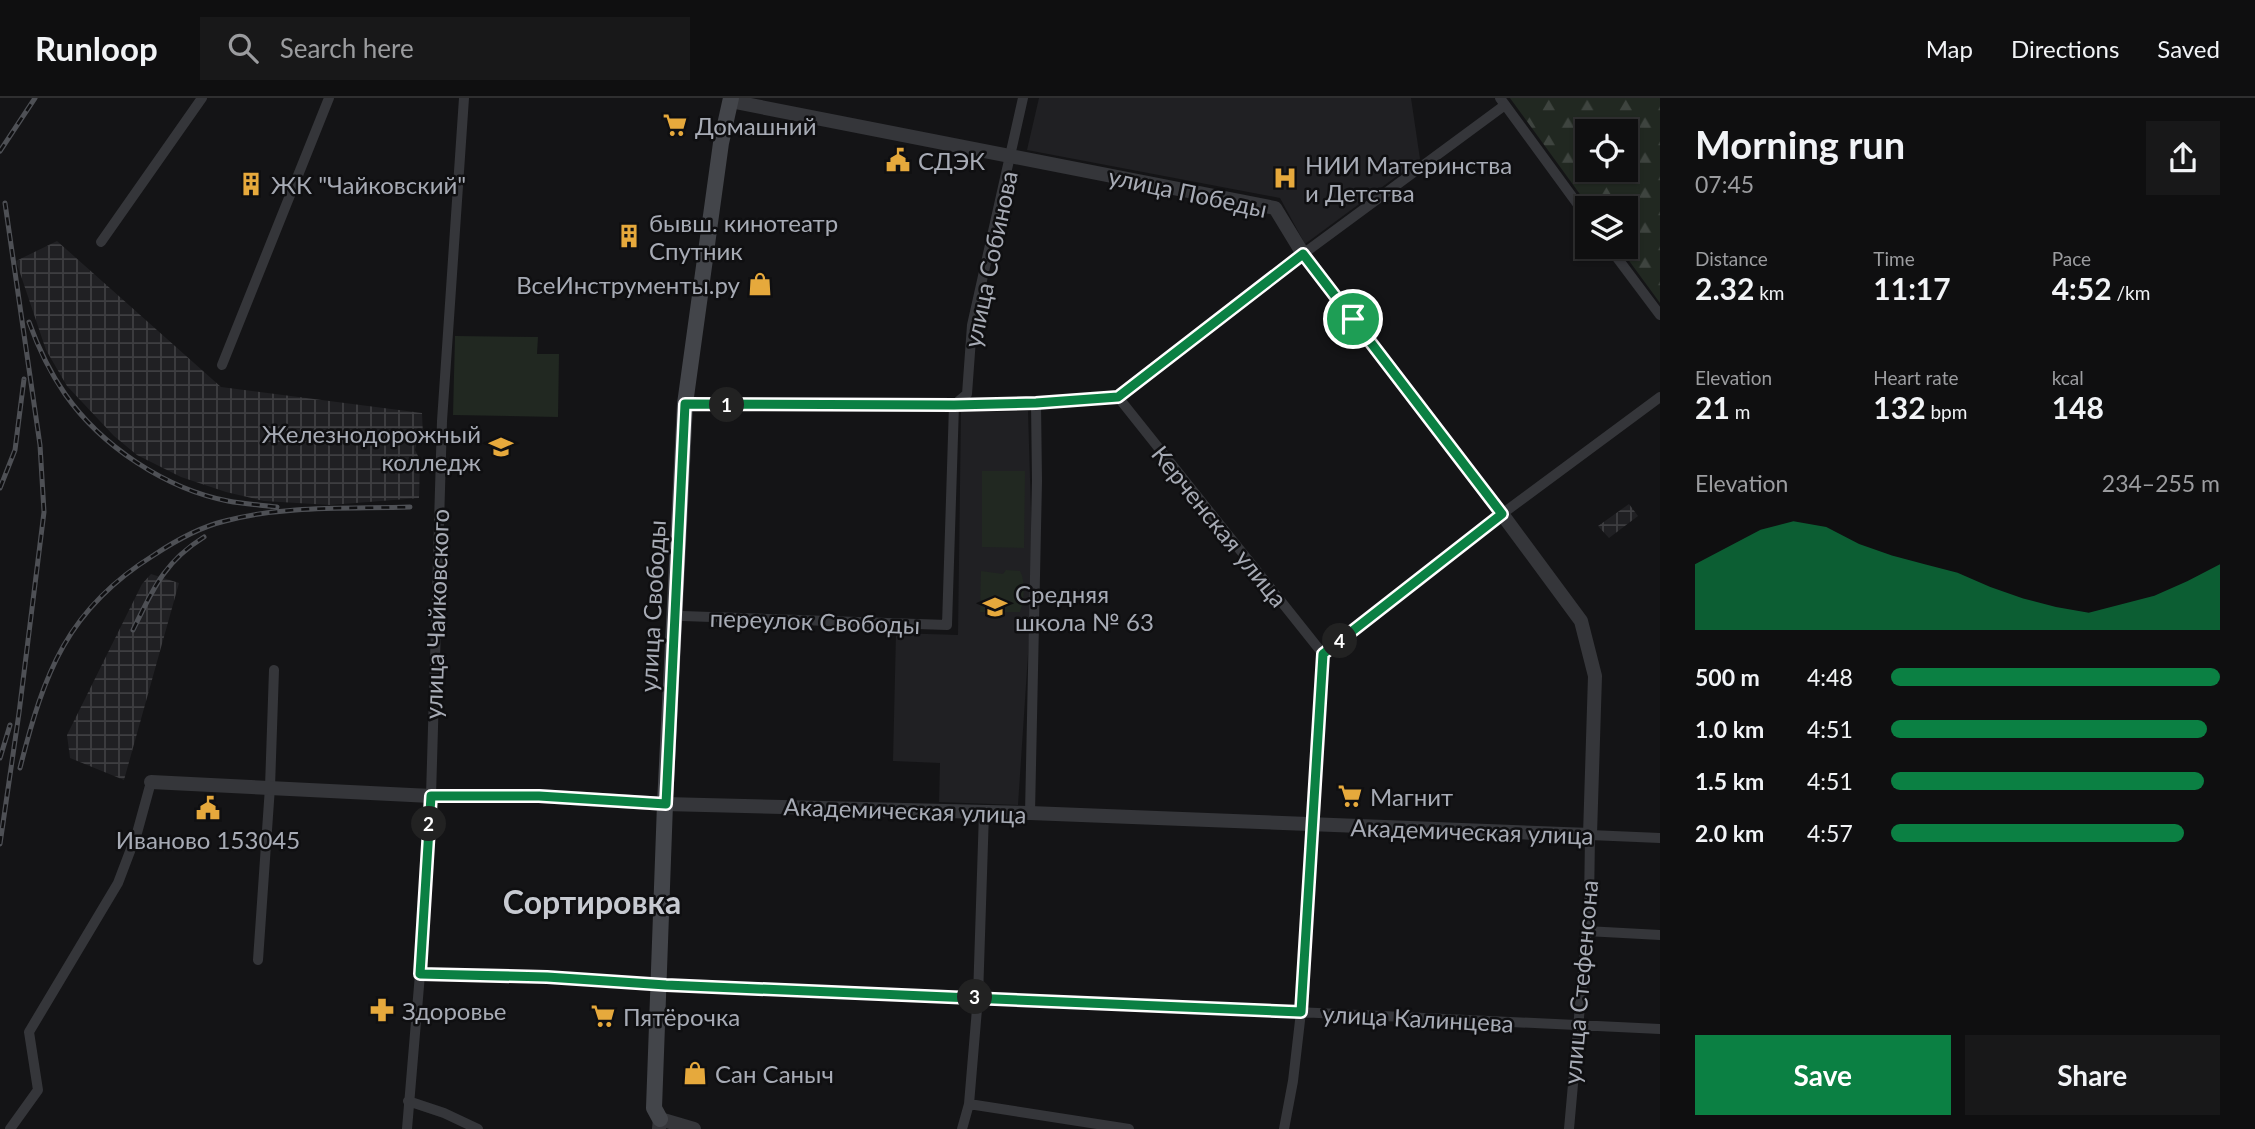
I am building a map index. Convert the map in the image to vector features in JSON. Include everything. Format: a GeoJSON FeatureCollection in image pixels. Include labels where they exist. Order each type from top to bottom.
{"type":"FeatureCollection","features":[{"type":"Feature","properties":{"kind":"main road","name":"улица Свободы"},"geometry":{"type":"LineString","coordinates":[[659,1124],[662,984],[688,404],[721,143],[731,99]]}},
{"type":"Feature","properties":{"kind":"main road","name":"улица Свободы"},"geometry":{"type":"LineString","coordinates":[[670,804],[682,616],[688,404]]}},
{"type":"Feature","properties":{"kind":"street"},"geometry":{"type":"LineString","coordinates":[[101,242],[202,98]]}},
{"type":"Feature","properties":{"kind":"street"},"geometry":{"type":"LineString","coordinates":[[222,365],[329,98]]}},
{"type":"Feature","properties":{"kind":"street","name":"улица Чайковского"},"geometry":{"type":"LineString","coordinates":[[407,1129],[431,796],[442,421],[464,98]]}},
{"type":"Feature","properties":{"kind":"street","name":"улица Собинова"},"geometry":{"type":"LineString","coordinates":[[947,625],[954,405],[967,394],[972,325],[1023,98]]}},
{"type":"Feature","properties":{"kind":"street","name":"улица Победы"},"geometry":{"type":"LineString","coordinates":[[731,99],[1275,208],[1303,254],[1581,621],[1595,676],[1590,835]]}},
{"type":"Feature","properties":{"kind":"street"},"geometry":{"type":"LineString","coordinates":[[688,404],[954,405],[1118,397],[1503,102],[1575,201]]}},
{"type":"Feature","properties":{"kind":"street"},"geometry":{"type":"LineString","coordinates":[[1618,259],[1660,316]]}},
{"type":"Feature","properties":{"kind":"street","name":"Керченская улица"},"geometry":{"type":"LineString","coordinates":[[1118,397],[1323,654]]}},
{"type":"Feature","properties":{"kind":"street"},"geometry":{"type":"LineString","coordinates":[[1284,1129],[1293,1082],[1301,1012],[1323,654],[1502,514],[1660,397]]}},
{"type":"Feature","properties":{"kind":"street"},"geometry":{"type":"LineString","coordinates":[[1030,813],[1036,403]]}},
{"type":"Feature","properties":{"kind":"street","name":"переулок Свободы"},"geometry":{"type":"LineString","coordinates":[[682,616],[947,625]]}},
{"type":"Feature","properties":{"kind":"street"},"geometry":{"type":"LineString","coordinates":[[258,960],[270,788],[274,670]]}},
{"type":"Feature","properties":{"kind":"street"},"geometry":{"type":"LineString","coordinates":[[10,1129],[38,1090],[29,1032],[118,883],[137,833],[151,782]]}},
{"type":"Feature","properties":{"kind":"street","name":"Академическая улица"},"geometry":{"type":"LineString","coordinates":[[151,782],[431,796],[539,796],[670,804],[1030,813],[1660,838]]}},
{"type":"Feature","properties":{"kind":"street"},"geometry":{"type":"LineString","coordinates":[[962,1129],[969,1104],[978,997],[984,812]]}},
{"type":"Feature","properties":{"kind":"street","name":"улица Стефенсона"},"geometry":{"type":"LineString","coordinates":[[1569,1129],[1589,905],[1590,835]]}},
{"type":"Feature","properties":{"kind":"street"},"geometry":{"type":"LineString","coordinates":[[1586,931],[1660,934]]}},
{"type":"Feature","properties":{"kind":"street","name":"улица Калинцева"},"geometry":{"type":"LineString","coordinates":[[420,974],[547,977],[1660,1029]]}},
{"type":"Feature","properties":{"kind":"street"},"geometry":{"type":"LineString","coordinates":[[408,1101],[444,1113],[478,1129]]}},
{"type":"Feature","properties":{"kind":"street"},"geometry":{"type":"LineString","coordinates":[[969,1104],[1129,1129]]}},
{"type":"Feature","properties":{"kind":"street"},"geometry":{"type":"LineString","coordinates":[[659,1124],[694,1129]]}},
{"type":"Feature","properties":{"kind":"shaded area","name":"НИИ Материнства и Детства"},"geometry":{"type":"Polygon","coordinates":[[[1039,98],[1411,98],[1420,159],[1305,244],[1280,198],[1027,150],[1039,98]]]}},
{"type":"Feature","properties":{"kind":"shaded area"},"geometry":{"type":"Polygon","coordinates":[[[57,241],[221,387],[422,413],[423,436],[418,438],[415,450],[420,460],[419,498],[330,505],[264,501],[181,477],[137,455],[114,436],[67,386],[46,350],[16,261],[57,241]]]}},
{"type":"Feature","properties":{"kind":"shaded area","name":"Средняя школа № 63"},"geometry":{"type":"Polygon","coordinates":[[[1028,411],[1033,580],[1018,805],[939,802],[940,763],[893,761],[896,633],[958,635],[961,412],[1028,411]]]}},
{"type":"Feature","properties":{"kind":"shaded area"},"geometry":{"type":"Polygon","coordinates":[[[1629,504],[1638,516],[1609,538],[1598,526],[1629,504]]]}},
{"type":"Feature","properties":{"kind":"shaded area"},"geometry":{"type":"Polygon","coordinates":[[[151,574],[179,583],[124,780],[70,758],[67,735],[142,584],[151,574]]]}},
{"type":"Feature","properties":{"kind":"green space"},"geometry":{"type":"Polygon","coordinates":[[[1510,98],[1660,98],[1660,303],[1628,259],[1638,259],[1638,196],[1581,196],[1510,98]]]}},
{"type":"Feature","properties":{"kind":"green space"},"geometry":{"type":"Polygon","coordinates":[[[455,336],[538,337],[537,354],[559,354],[558,417],[453,415],[455,336]]]}},
{"type":"Feature","properties":{"kind":"green space"},"geometry":{"type":"Polygon","coordinates":[[[982,471],[1025,471],[1024,548],[982,547],[982,471]]]}},
{"type":"Feature","properties":{"kind":"green space"},"geometry":{"type":"Polygon","coordinates":[[[1006,570],[1020,571],[1022,575],[1024,592],[1020,612],[1004,612],[1002,609],[1001,613],[980,612],[981,571],[1003,574],[1006,570]]]}},
{"type":"Feature","properties":{"kind":"railway"},"geometry":{"type":"LineString","coordinates":[[0,151],[35,98]]}},
{"type":"Feature","properties":{"kind":"railway"},"geometry":{"type":"LineString","coordinates":[[0,844],[44,512],[40,445],[5,203]]}},
{"type":"Feature","properties":{"kind":"railway"},"geometry":{"type":"LineString","coordinates":[[29,322],[44,359],[65,394],[80,413],[116,448],[181,487],[228,501],[277,507]]}},
{"type":"Feature","properties":{"kind":"railway"},"geometry":{"type":"LineString","coordinates":[[0,488],[15,450],[24,379]]}},
{"type":"Feature","properties":{"kind":"railway"},"geometry":{"type":"LineString","coordinates":[[20,768],[39,702],[63,646],[100,598],[124,576],[154,555],[197,531],[248,516],[317,509],[410,507]]}},
{"type":"Feature","properties":{"kind":"railway"},"geometry":{"type":"LineString","coordinates":[[133,630],[154,589],[169,567],[190,546],[204,537]]}},
{"type":"Feature","properties":{"kind":"railway"},"geometry":{"type":"LineString","coordinates":[[0,758],[10,725]]}},
{"type":"Feature","properties":{"kind":"place","name":"Домашний"},"geometry":{"type":"Point","coordinates":[675,125]}},
{"type":"Feature","properties":{"kind":"place","name":"СДЭК"},"geometry":{"type":"Point","coordinates":[898,160]}},
{"type":"Feature","properties":{"kind":"place","name":"НИИ Материнства и Детства"},"geometry":{"type":"Point","coordinates":[1285,178]}},
{"type":"Feature","properties":{"kind":"place","name":"ЖК \"Чайковский\""},"geometry":{"type":"Point","coordinates":[251,184]}},
{"type":"Feature","properties":{"kind":"place","name":"бывш. кинотеатр Спутник"},"geometry":{"type":"Point","coordinates":[629,236]}},
{"type":"Feature","properties":{"kind":"place","name":"ВсеИнструменты.ру"},"geometry":{"type":"Point","coordinates":[760,284]}},
{"type":"Feature","properties":{"kind":"place","name":"Железнодорожный колледж"},"geometry":{"type":"Point","coordinates":[501,447]}},
{"type":"Feature","properties":{"kind":"place","name":"Средняя школа № 63"},"geometry":{"type":"Point","coordinates":[995,607]}},
{"type":"Feature","properties":{"kind":"place","name":"Магнит"},"geometry":{"type":"Point","coordinates":[1350,796]}},
{"type":"Feature","properties":{"kind":"place","name":"Иваново 153045"},"geometry":{"type":"Point","coordinates":[208,808]}},
{"type":"Feature","properties":{"kind":"place","name":"Здоровье"},"geometry":{"type":"Point","coordinates":[382,1010]}},
{"type":"Feature","properties":{"kind":"place","name":"Пятёрочка"},"geometry":{"type":"Point","coordinates":[603,1016]}},
{"type":"Feature","properties":{"kind":"place","name":"Сан Саныч"},"geometry":{"type":"Point","coordinates":[695,1073]}},
{"type":"Feature","properties":{"kind":"district","name":"Сортировка"},"geometry":{"type":"Point","coordinates":[592,901]}},
{"type":"Feature","properties":{"kind":"route"},"geometry":{"type":"LineString","coordinates":[[1303,254],[1353,319],[1502,514],[1323,654],[1301,1012],[666,985],[547,977],[420,974],[431,796],[539,796],[666,804],[685,404],[954,405],[1118,397],[1303,254]]}}]}
